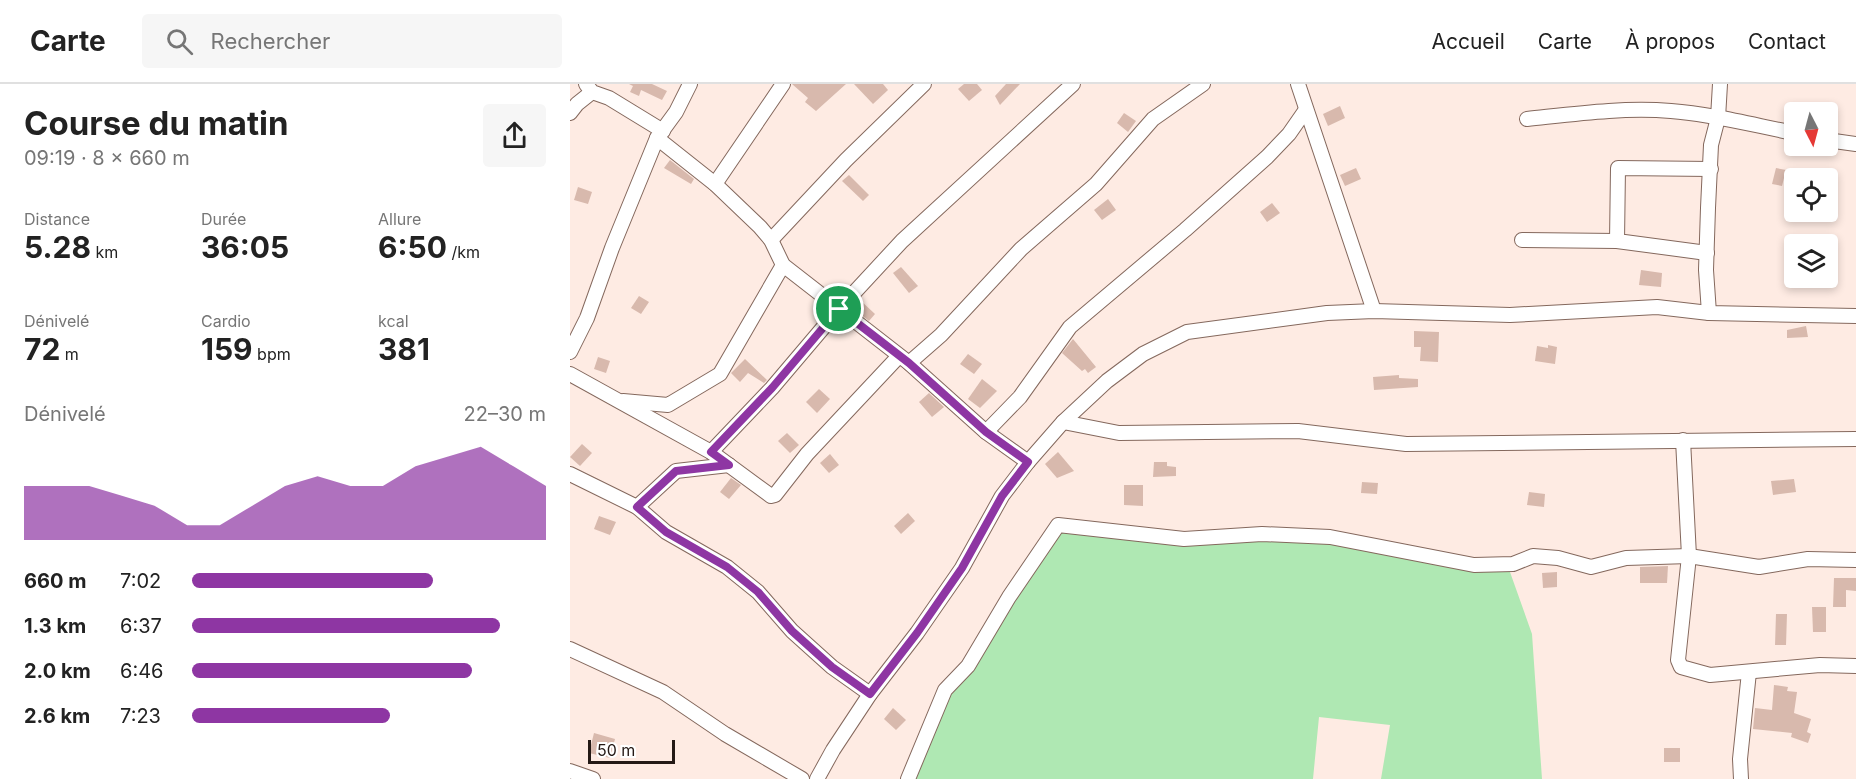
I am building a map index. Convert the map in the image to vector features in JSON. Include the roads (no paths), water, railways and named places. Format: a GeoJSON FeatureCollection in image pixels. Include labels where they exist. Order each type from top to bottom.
{"type":"FeatureCollection","features":[{"type":"Feature","properties":{"kind":"street"},"geometry":{"type":"LineString","coordinates":[[570,352],[587,318],[612,248],[660,134],[690,84]]}},
{"type":"Feature","properties":{"kind":"street"},"geometry":{"type":"LineString","coordinates":[[715,184],[783,84]]}},
{"type":"Feature","properties":{"kind":"street"},"geometry":{"type":"LineString","coordinates":[[771,240],[846,160],[924,84]]}},
{"type":"Feature","properties":{"kind":"street"},"geometry":{"type":"LineString","coordinates":[[711,452],[772,388],[839,309],[902,241],[1073,84]]}},
{"type":"Feature","properties":{"kind":"street"},"geometry":{"type":"LineString","coordinates":[[570,374],[711,452],[767,494],[775,495],[807,454],[904,360],[941,335],[1021,249],[1096,184],[1153,119],[1203,84]]}},
{"type":"Feature","properties":{"kind":"street"},"geometry":{"type":"LineString","coordinates":[[1298,84],[1305,111],[1374,311]]}},
{"type":"Feature","properties":{"kind":"street"},"geometry":{"type":"LineString","coordinates":[[1709,314],[1707,254],[1712,169],[1711,145],[1718,118],[1720,84]]}},
{"type":"Feature","properties":{"kind":"street"},"geometry":{"type":"LineString","coordinates":[[570,113],[589,88],[609,98],[660,134],[715,184],[771,240],[783,265],[904,360],[986,432],[1028,462]]}},
{"type":"Feature","properties":{"kind":"street"},"geometry":{"type":"LineString","coordinates":[[1527,119],[1602,111],[1668,110],[1784,131]]}},
{"type":"Feature","properties":{"kind":"street"},"geometry":{"type":"LineString","coordinates":[[986,432],[1020,397],[1070,327],[1267,157],[1289,134],[1305,111]]}},
{"type":"Feature","properties":{"kind":"street"},"geometry":{"type":"LineString","coordinates":[[1838,142],[1856,144]]}},
{"type":"Feature","properties":{"kind":"street"},"geometry":{"type":"LineString","coordinates":[[1617,241],[1618,168],[1712,169]]}},
{"type":"Feature","properties":{"kind":"street"},"geometry":{"type":"LineString","coordinates":[[1522,240],[1617,241],[1707,254]]}},
{"type":"Feature","properties":{"kind":"street"},"geometry":{"type":"LineString","coordinates":[[618,400],[668,405],[720,374],[783,265]]}},
{"type":"Feature","properties":{"kind":"street"},"geometry":{"type":"LineString","coordinates":[[817,779],[870,694],[949,587],[1002,496],[1028,462],[1063,422],[1107,381],[1143,354],[1187,332],[1327,313],[1374,311],[1510,315],[1657,307],[1709,314],[1856,316]]}},
{"type":"Feature","properties":{"kind":"street"},"geometry":{"type":"LineString","coordinates":[[1063,422],[1119,433],[1298,431],[1406,444],[1856,439]]}},
{"type":"Feature","properties":{"kind":"street"},"geometry":{"type":"LineString","coordinates":[[1683,440],[1689,556],[1678,660],[1681,667],[1710,675],[1820,665],[1856,666]]}},
{"type":"Feature","properties":{"kind":"street"},"geometry":{"type":"LineString","coordinates":[[637,507],[676,471],[729,465]]}},
{"type":"Feature","properties":{"kind":"street"},"geometry":{"type":"LineString","coordinates":[[570,474],[637,507],[666,532],[727,567],[758,592],[792,631],[832,667],[870,694]]}},
{"type":"Feature","properties":{"kind":"street"},"geometry":{"type":"LineString","coordinates":[[908,779],[945,690],[968,666],[1009,597],[1058,525],[1184,539],[1262,534],[1330,537],[1474,565],[1512,564],[1533,556],[1552,557],[1591,567],[1626,558],[1689,556],[1759,567],[1808,560],[1856,560]]}},
{"type":"Feature","properties":{"kind":"street"},"geometry":{"type":"LineString","coordinates":[[570,649],[663,692],[725,734],[802,779]]}},
{"type":"Feature","properties":{"kind":"street"},"geometry":{"type":"LineString","coordinates":[[1741,779],[1740,759],[1749,672]]}},
{"type":"Feature","properties":{"kind":"street"},"geometry":{"type":"LineString","coordinates":[[570,771],[593,779]]}}]}
